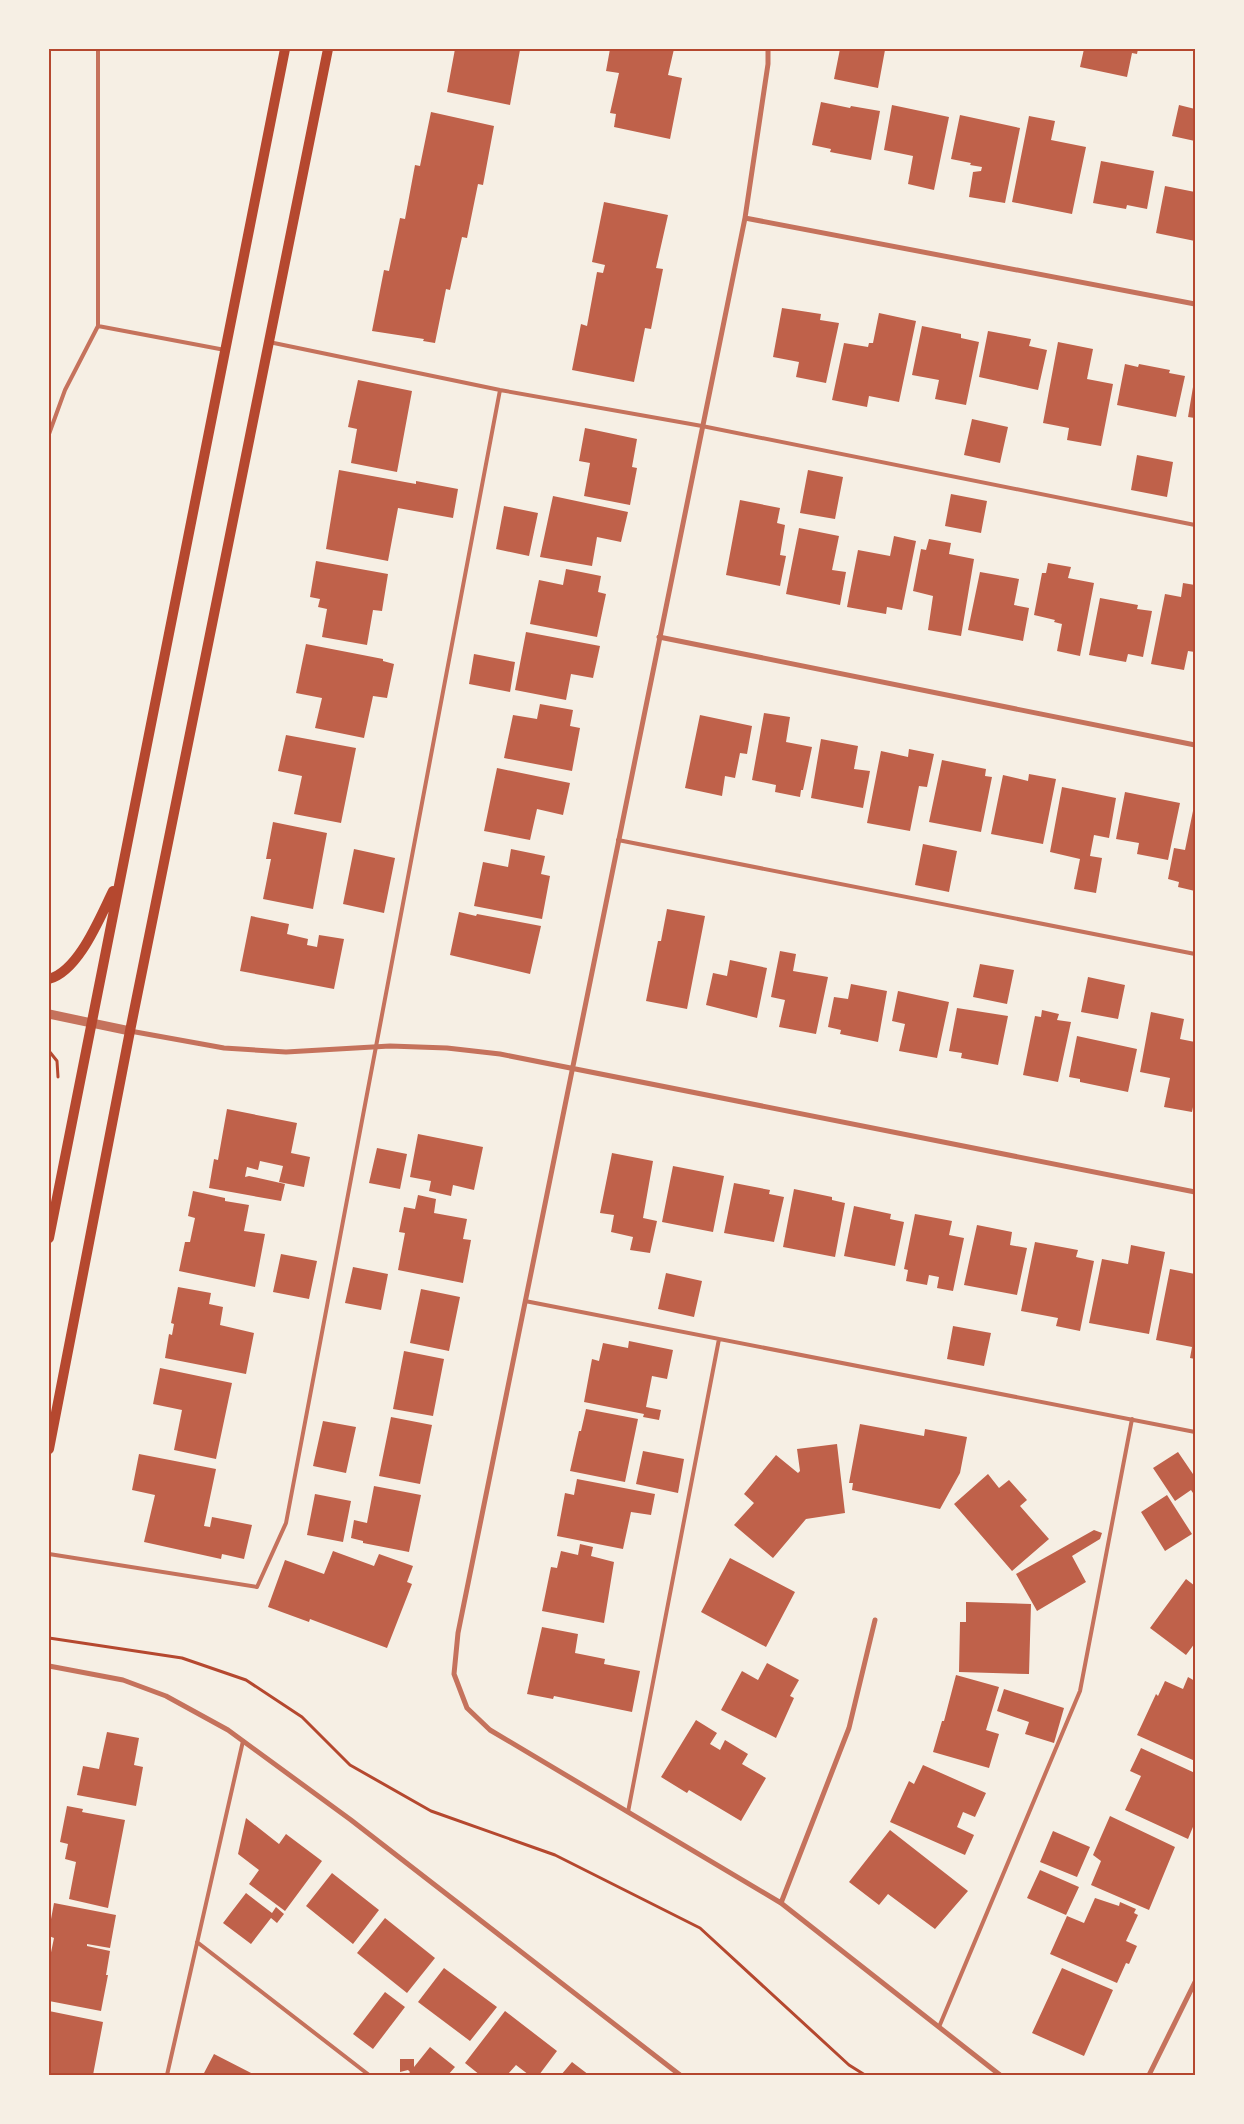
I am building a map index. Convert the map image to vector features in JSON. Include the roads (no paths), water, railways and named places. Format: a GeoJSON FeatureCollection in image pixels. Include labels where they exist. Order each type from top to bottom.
{"type":"FeatureCollection","features":[{"type":"Feature","properties":{"kind":"main road"},"geometry":{"type":"LineString","coordinates":[[49,1238],[285,49]]}},
{"type":"Feature","properties":{"kind":"main road"},"geometry":{"type":"LineString","coordinates":[[49,1449],[130,1031],[328,49]]}},
{"type":"Feature","properties":{"kind":"main road"},"geometry":{"type":"LineString","coordinates":[[49,980],[70,966],[93,931],[120,876]]}},
{"type":"Feature","properties":{"kind":"street"},"geometry":{"type":"LineString","coordinates":[[768,49],[768,64],[744,218],[458,1633],[454,1674],[466,1708],[490,1730],[781,1903],[1000,2075]]}},
{"type":"Feature","properties":{"kind":"street"},"geometry":{"type":"LineString","coordinates":[[744,218],[1195,304]]}},
{"type":"Feature","properties":{"kind":"street"},"geometry":{"type":"LineString","coordinates":[[660,637],[1195,745]]}},
{"type":"Feature","properties":{"kind":"street"},"geometry":{"type":"LineString","coordinates":[[49,1014],[91,1024],[224,1048],[286,1052],[375,1047],[447,1048],[500,1054],[1195,1192]]}},
{"type":"Feature","properties":{"kind":"street"},"geometry":{"type":"LineString","coordinates":[[781,1903],[849,1728],[875,1620]]}},
{"type":"Feature","properties":{"kind":"street"},"geometry":{"type":"LineString","coordinates":[[49,1666],[123,1680],[166,1696],[243,1741],[351,1820],[680,2075]]}},
{"type":"Feature","properties":{"kind":"street"},"geometry":{"type":"LineString","coordinates":[[1149,2075],[1193,1991],[1195,1982]]}},
{"type":"Feature","properties":{"kind":"lane"},"geometry":{"type":"LineString","coordinates":[[49,434],[65,390],[98,326],[98,49]]}},
{"type":"Feature","properties":{"kind":"lane"},"geometry":{"type":"LineString","coordinates":[[98,326],[225,350]]}},
{"type":"Feature","properties":{"kind":"lane"},"geometry":{"type":"LineString","coordinates":[[269,342],[500,390],[702,426],[1195,525]]}},
{"type":"Feature","properties":{"kind":"lane"},"geometry":{"type":"LineString","coordinates":[[49,1554],[257,1587],[286,1523],[500,390]]}},
{"type":"Feature","properties":{"kind":"lane"},"geometry":{"type":"LineString","coordinates":[[618,840],[1195,954]]}},
{"type":"Feature","properties":{"kind":"lane"},"geometry":{"type":"LineString","coordinates":[[525,1301],[1195,1432]]}},
{"type":"Feature","properties":{"kind":"lane"},"geometry":{"type":"LineString","coordinates":[[628,1812],[719,1339]]}},
{"type":"Feature","properties":{"kind":"lane"},"geometry":{"type":"LineString","coordinates":[[939,2027],[1080,1691],[1132,1419]]}},
{"type":"Feature","properties":{"kind":"lane"},"geometry":{"type":"LineString","coordinates":[[166,2075],[243,1741]]}},
{"type":"Feature","properties":{"kind":"lane"},"geometry":{"type":"LineString","coordinates":[[197,1942],[369,2075]]}}]}
